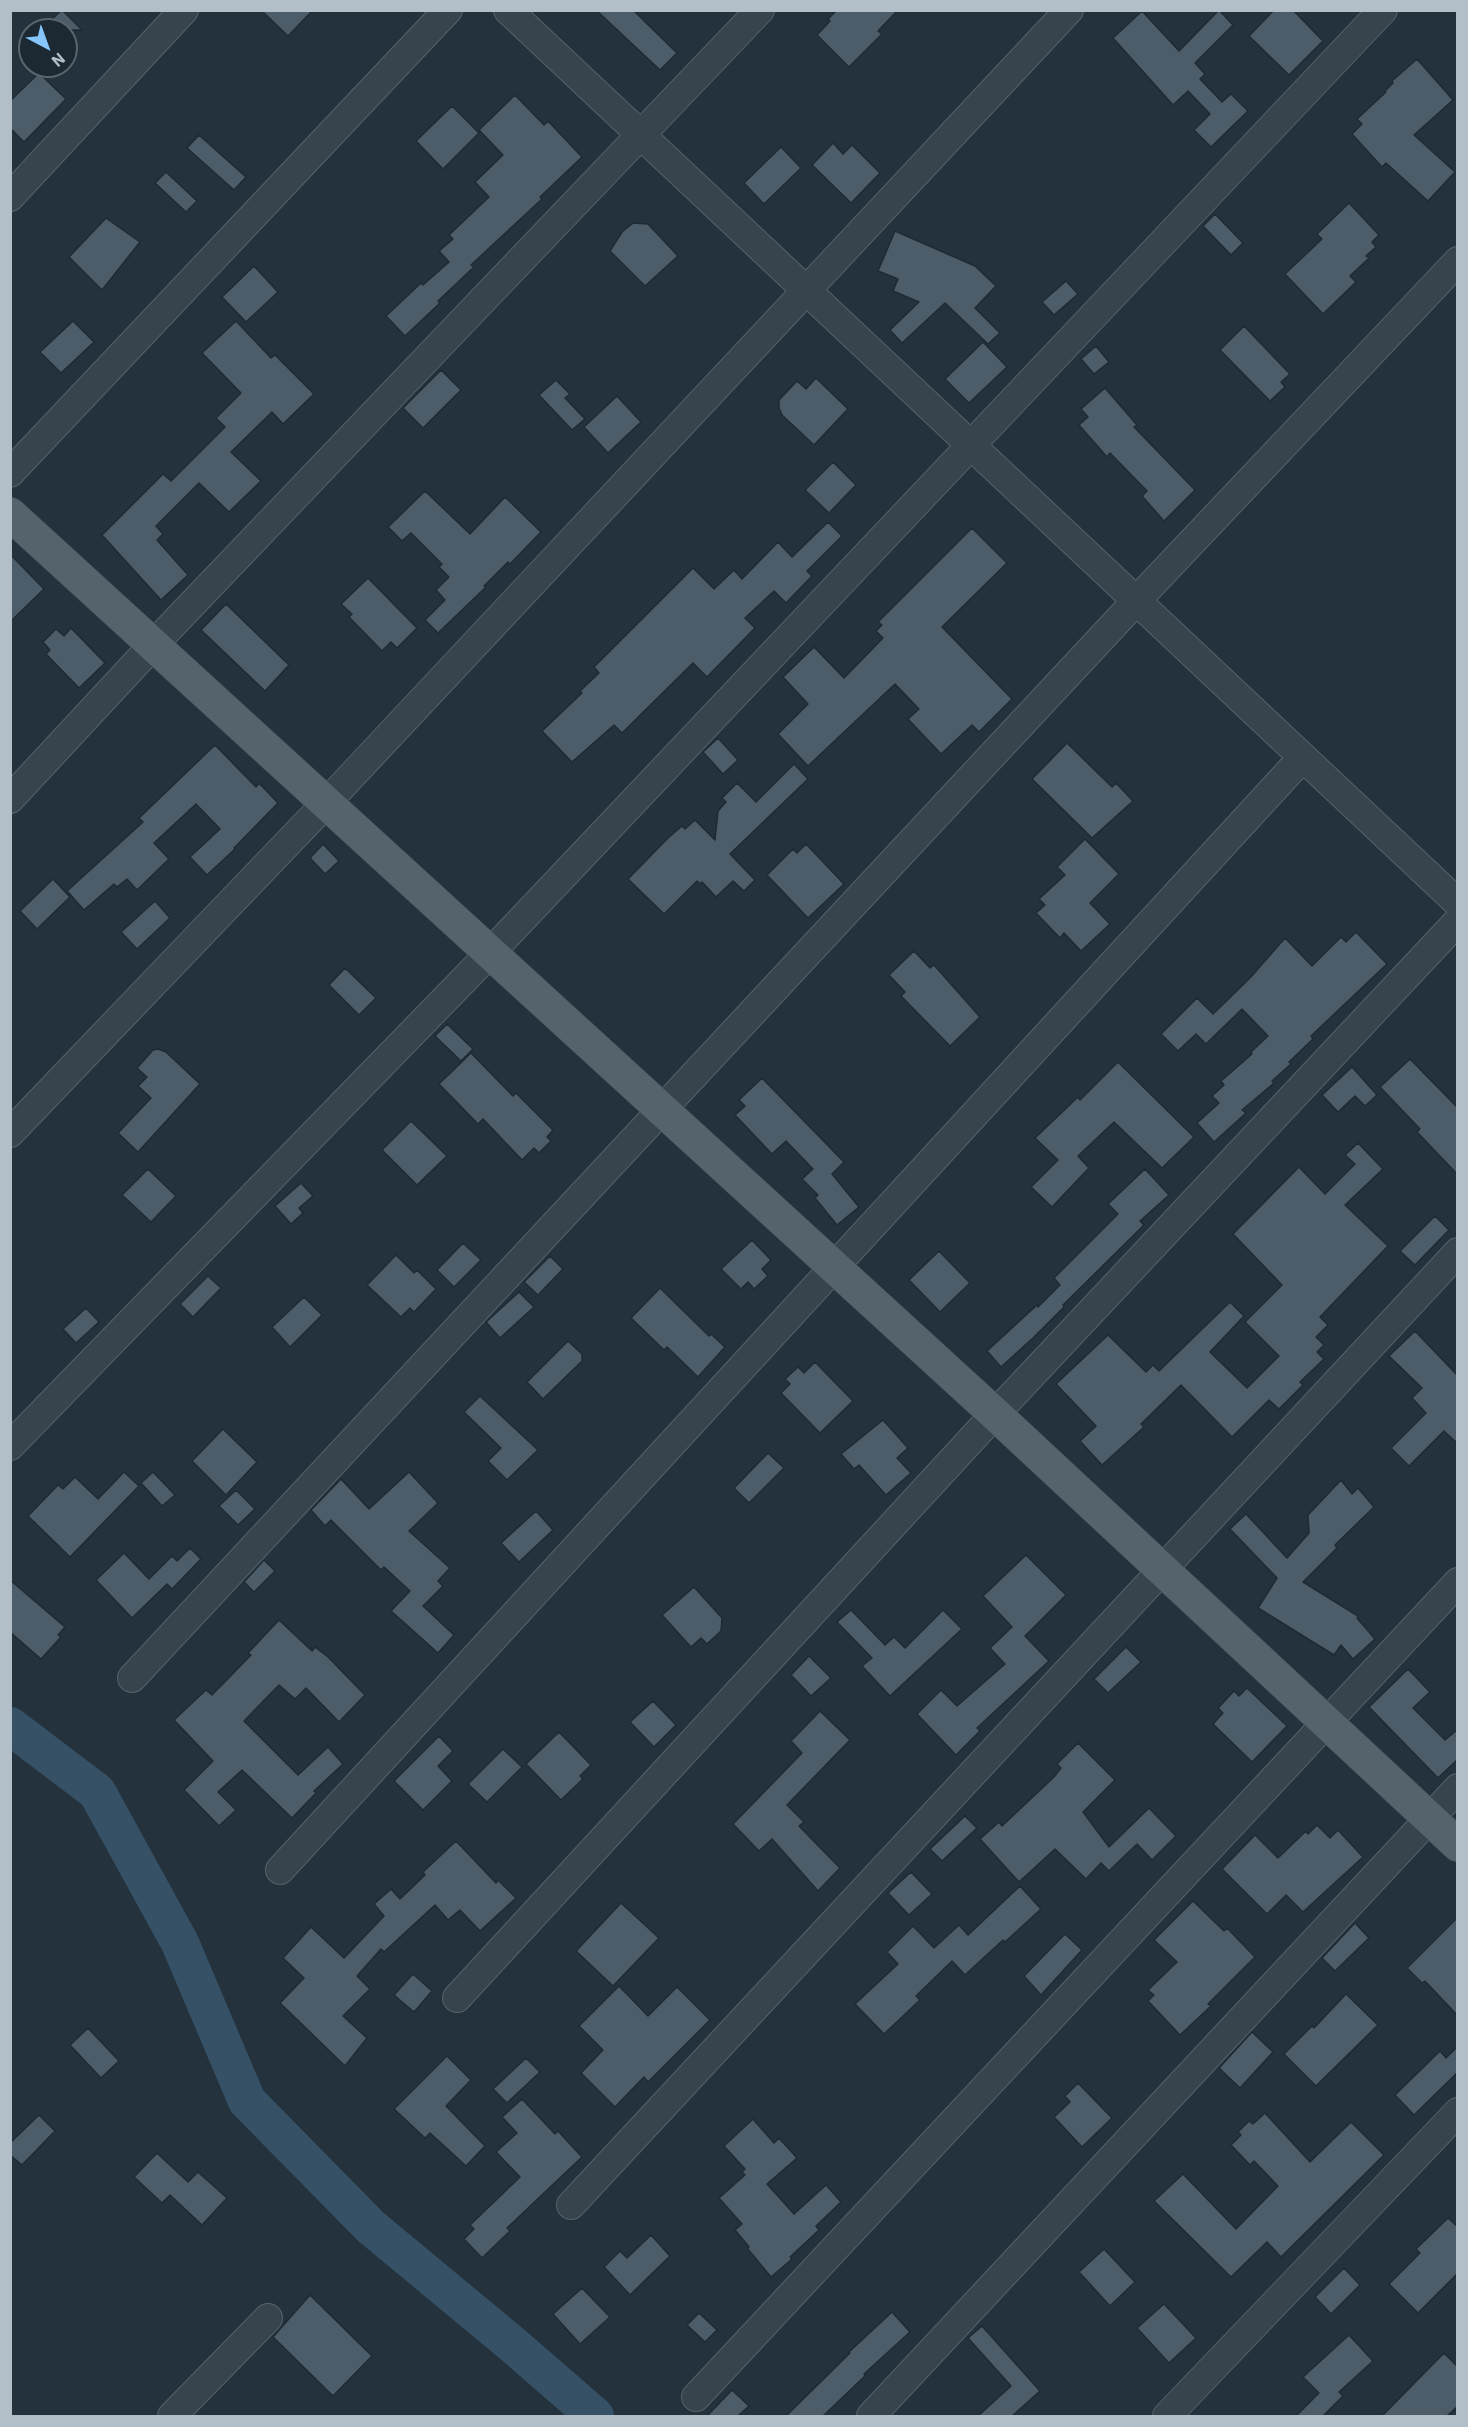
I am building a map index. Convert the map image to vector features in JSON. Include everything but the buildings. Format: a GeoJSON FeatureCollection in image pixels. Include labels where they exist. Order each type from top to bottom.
{"type":"FeatureCollection","features":[{"type":"Feature","properties":{"kind":"main road"},"geometry":{"type":"LineString","coordinates":[[10,514],[995,1414],[1458,1845]]}},
{"type":"Feature","properties":{"kind":"street"},"geometry":{"type":"LineString","coordinates":[[10,197],[184,10]]}},
{"type":"Feature","properties":{"kind":"street"},"geometry":{"type":"LineString","coordinates":[[10,473],[448,10]]}},
{"type":"Feature","properties":{"kind":"street"},"geometry":{"type":"LineString","coordinates":[[508,10],[1458,903]]}},
{"type":"Feature","properties":{"kind":"street"},"geometry":{"type":"LineString","coordinates":[[10,799],[154,644],[760,10]]}},
{"type":"Feature","properties":{"kind":"street"},"geometry":{"type":"LineString","coordinates":[[10,1133],[327,802],[1069,10]]}},
{"type":"Feature","properties":{"kind":"street"},"geometry":{"type":"LineString","coordinates":[[10,1446],[491,952],[1383,10]]}},
{"type":"Feature","properties":{"kind":"street"},"geometry":{"type":"LineString","coordinates":[[132,1678],[1136,601],[1458,261]]}},
{"type":"Feature","properties":{"kind":"street"},"geometry":{"type":"LineString","coordinates":[[280,1870],[1303,757]]}},
{"type":"Feature","properties":{"kind":"street"},"geometry":{"type":"LineString","coordinates":[[457,1998],[995,1414],[1458,921]]}},
{"type":"Feature","properties":{"kind":"street"},"geometry":{"type":"LineString","coordinates":[[571,2205],[1458,1252]]}},
{"type":"Feature","properties":{"kind":"street"},"geometry":{"type":"LineString","coordinates":[[696,2397],[1458,1582]]}},
{"type":"Feature","properties":{"kind":"street"},"geometry":{"type":"LineString","coordinates":[[871,2416],[1458,1788]]}},
{"type":"Feature","properties":{"kind":"street"},"geometry":{"type":"LineString","coordinates":[[1167,2416],[1458,2112]]}},
{"type":"Feature","properties":{"kind":"street"},"geometry":{"type":"LineString","coordinates":[[172,2416],[268,2318]]}},
{"type":"Feature","properties":{"kind":"waterway"},"geometry":{"type":"LineString","coordinates":[[10,1726],[97,1792],[180,1943],[247,2101],[371,2227],[595,2416]]}}]}
